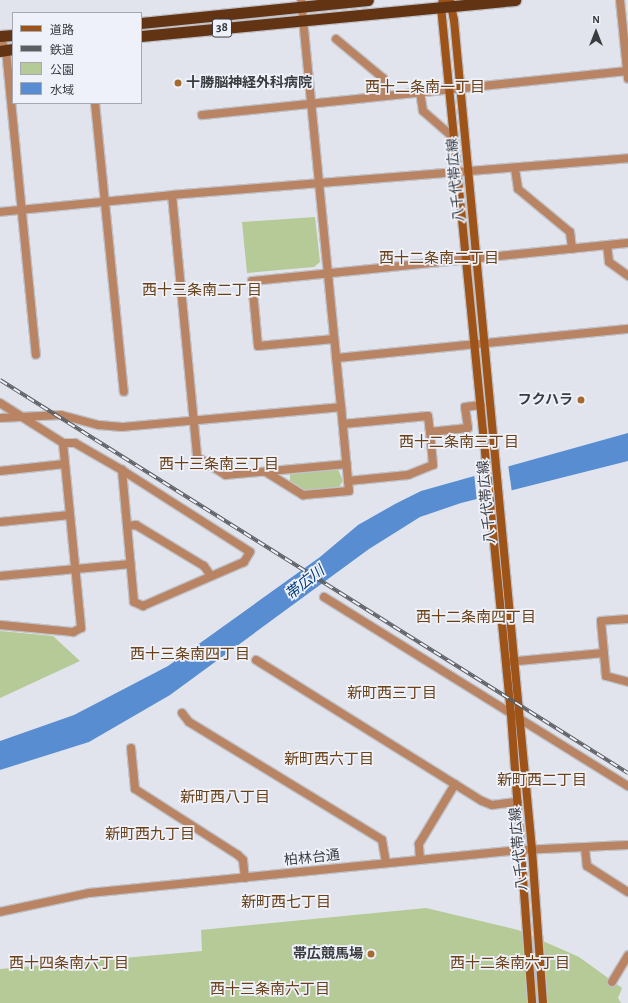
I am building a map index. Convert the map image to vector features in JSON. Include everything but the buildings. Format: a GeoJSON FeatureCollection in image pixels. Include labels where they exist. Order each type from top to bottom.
{"type":"FeatureCollection","features":[{"type":"Feature","properties":{"kind":"highway","name":"38"},"geometry":{"type":"LineString","coordinates":[[142,23],[301,4],[368,0]]}},
{"type":"Feature","properties":{"kind":"highway","name":"38"},"geometry":{"type":"LineString","coordinates":[[142,36],[303,20],[451,3],[515,0]]}},
{"type":"Feature","properties":{"kind":"highway"},"geometry":{"type":"LineString","coordinates":[[0,36],[12,35]]}},
{"type":"Feature","properties":{"kind":"main road","name":"八千代帯広線"},"geometry":{"type":"LineString","coordinates":[[451,3],[461,88],[520,719],[532,850],[543,1003]]}},
{"type":"Feature","properties":{"kind":"main road","name":"八千代帯広線"},"geometry":{"type":"LineString","coordinates":[[442,4],[489,502],[511,715],[532,1003]]}},
{"type":"Feature","properties":{"kind":"street"},"geometry":{"type":"LineString","coordinates":[[202,115],[386,95],[628,74],[620,0]]}},
{"type":"Feature","properties":{"kind":"street"},"geometry":{"type":"LineString","coordinates":[[266,472],[303,495],[349,491],[301,4]]}},
{"type":"Feature","properties":{"kind":"street"},"geometry":{"type":"LineString","coordinates":[[0,39],[6,50],[36,355]]}},
{"type":"Feature","properties":{"kind":"street"},"geometry":{"type":"LineString","coordinates":[[336,40],[383,78],[386,95]]}},
{"type":"Feature","properties":{"kind":"street"},"geometry":{"type":"LineString","coordinates":[[420,92],[423,111],[454,138]]}},
{"type":"Feature","properties":{"kind":"street"},"geometry":{"type":"LineString","coordinates":[[95,104],[124,392]]}},
{"type":"Feature","properties":{"kind":"street"},"geometry":{"type":"LineString","coordinates":[[0,212],[172,195],[458,172],[515,169],[628,158]]}},
{"type":"Feature","properties":{"kind":"street"},"geometry":{"type":"LineString","coordinates":[[515,169],[518,190],[570,232],[572,249]]}},
{"type":"Feature","properties":{"kind":"street"},"geometry":{"type":"LineString","coordinates":[[172,195],[195,421],[197,457],[226,475],[347,464]]}},
{"type":"Feature","properties":{"kind":"street"},"geometry":{"type":"LineString","coordinates":[[334,339],[258,346],[252,281],[628,243]]}},
{"type":"Feature","properties":{"kind":"street"},"geometry":{"type":"LineString","coordinates":[[607,245],[609,262],[628,276]]}},
{"type":"Feature","properties":{"kind":"street"},"geometry":{"type":"LineString","coordinates":[[336,358],[628,329]]}},
{"type":"Feature","properties":{"kind":"street"},"geometry":{"type":"LineString","coordinates":[[0,403],[63,442],[75,443],[122,470],[250,552],[244,562],[143,606],[134,602],[122,470]]}},
{"type":"Feature","properties":{"kind":"street"},"geometry":{"type":"LineString","coordinates":[[430,432],[468,428],[465,407],[481,405]]}},
{"type":"Feature","properties":{"kind":"street"},"geometry":{"type":"LineString","coordinates":[[0,418],[61,415],[99,425],[122,427],[341,407]]}},
{"type":"Feature","properties":{"kind":"street"},"geometry":{"type":"LineString","coordinates":[[343,424],[428,416],[433,465],[408,475],[348,481]]}},
{"type":"Feature","properties":{"kind":"street"},"geometry":{"type":"LineString","coordinates":[[0,625],[73,632],[81,628],[63,442]]}},
{"type":"Feature","properties":{"kind":"street"},"geometry":{"type":"LineString","coordinates":[[0,471],[65,464]]}},
{"type":"Feature","properties":{"kind":"street"},"geometry":{"type":"LineString","coordinates":[[0,522],[70,515]]}},
{"type":"Feature","properties":{"kind":"street"},"geometry":{"type":"LineString","coordinates":[[126,526],[136,525],[204,566],[211,576]]}},
{"type":"Feature","properties":{"kind":"street"},"geometry":{"type":"LineString","coordinates":[[0,576],[130,564]]}},
{"type":"Feature","properties":{"kind":"street"},"geometry":{"type":"LineString","coordinates":[[324,598],[628,786]]}},
{"type":"Feature","properties":{"kind":"street"},"geometry":{"type":"LineString","coordinates":[[628,619],[601,621],[606,676],[628,682]]}},
{"type":"Feature","properties":{"kind":"street"},"geometry":{"type":"LineString","coordinates":[[505,662],[604,653]]}},
{"type":"Feature","properties":{"kind":"street"},"geometry":{"type":"LineString","coordinates":[[256,660],[455,784],[492,805],[518,802]]}},
{"type":"Feature","properties":{"kind":"street"},"geometry":{"type":"LineString","coordinates":[[182,713],[189,722],[382,840],[386,863]]}},
{"type":"Feature","properties":{"kind":"street"},"geometry":{"type":"LineString","coordinates":[[131,748],[135,789],[238,854],[243,860],[246,878]]}},
{"type":"Feature","properties":{"kind":"street"},"geometry":{"type":"LineString","coordinates":[[420,860],[419,844],[455,784]]}},
{"type":"Feature","properties":{"kind":"street","name":"柏林台通"},"geometry":{"type":"LineString","coordinates":[[0,912],[82,894],[522,850],[628,845]]}},
{"type":"Feature","properties":{"kind":"street"},"geometry":{"type":"LineString","coordinates":[[585,848],[587,866],[628,892]]}},
{"type":"Feature","properties":{"kind":"street"},"geometry":{"type":"LineString","coordinates":[[612,982],[628,955]]}},
{"type":"Feature","properties":{"kind":"green space"},"geometry":{"type":"Polygon","coordinates":[[[315,217],[320,262],[314,267],[247,273],[242,222],[315,217]]]}},
{"type":"Feature","properties":{"kind":"green space"},"geometry":{"type":"Polygon","coordinates":[[[338,469],[343,481],[339,487],[304,490],[290,481],[290,474],[338,469]]]}},
{"type":"Feature","properties":{"kind":"green space"},"geometry":{"type":"Polygon","coordinates":[[[0,631],[53,636],[80,661],[0,698],[0,631]]]}},
{"type":"Feature","properties":{"kind":"green space","name":"帯広競馬場"},"geometry":{"type":"Polygon","coordinates":[[[426,908],[518,930],[579,957],[622,988],[618,998],[621,1003],[0,1003],[0,969],[202,951],[201,930],[426,908]]]}},
{"type":"Feature","properties":{"kind":"water","name":"帯広川"},"geometry":{"type":"Polygon","coordinates":[[[628,433],[628,461],[461,503],[420,517],[369,549],[170,695],[89,742],[0,770],[0,741],[74,715],[168,666],[320,557],[358,525],[395,504],[421,491],[628,433]]]}},
{"type":"Feature","properties":{"kind":"pier"},"geometry":{"type":"Polygon","coordinates":[[[508,464],[512,493],[477,502],[474,473],[508,464]]]}},
{"type":"Feature","properties":{"kind":"railway"},"geometry":{"type":"LineString","coordinates":[[0,380],[628,773]]}},
{"type":"Feature","properties":{"kind":"place","name":"十勝脳神経外科病院"},"geometry":{"type":"Point","coordinates":[178,83]}},
{"type":"Feature","properties":{"kind":"place","name":"フクハラ"},"geometry":{"type":"Point","coordinates":[581,400]}},
{"type":"Feature","properties":{"kind":"place","name":"帯広競馬場"},"geometry":{"type":"Point","coordinates":[371,954]}},
{"type":"Feature","properties":{"kind":"district","name":"西十二条南一丁目"},"geometry":{"type":"Point","coordinates":[425,88]}},
{"type":"Feature","properties":{"kind":"district","name":"西十二条南二丁目"},"geometry":{"type":"Point","coordinates":[439,259]}},
{"type":"Feature","properties":{"kind":"district","name":"西十三条南二丁目"},"geometry":{"type":"Point","coordinates":[202,291]}},
{"type":"Feature","properties":{"kind":"district","name":"西十二条南三丁目"},"geometry":{"type":"Point","coordinates":[459,443]}},
{"type":"Feature","properties":{"kind":"district","name":"西十三条南三丁目"},"geometry":{"type":"Point","coordinates":[219,465]}},
{"type":"Feature","properties":{"kind":"district","name":"西十二条南四丁目"},"geometry":{"type":"Point","coordinates":[476,618]}},
{"type":"Feature","properties":{"kind":"district","name":"西十三条南四丁目"},"geometry":{"type":"Point","coordinates":[190,655]}},
{"type":"Feature","properties":{"kind":"district","name":"新町西三丁目"},"geometry":{"type":"Point","coordinates":[392,694]}},
{"type":"Feature","properties":{"kind":"district","name":"新町西六丁目"},"geometry":{"type":"Point","coordinates":[329,760]}},
{"type":"Feature","properties":{"kind":"district","name":"新町西二丁目"},"geometry":{"type":"Point","coordinates":[542,781]}},
{"type":"Feature","properties":{"kind":"district","name":"新町西八丁目"},"geometry":{"type":"Point","coordinates":[225,798]}},
{"type":"Feature","properties":{"kind":"district","name":"新町西九丁目"},"geometry":{"type":"Point","coordinates":[150,835]}},
{"type":"Feature","properties":{"kind":"district","name":"新町西七丁目"},"geometry":{"type":"Point","coordinates":[286,903]}},
{"type":"Feature","properties":{"kind":"district","name":"西十四条南六丁目"},"geometry":{"type":"Point","coordinates":[69,964]}},
{"type":"Feature","properties":{"kind":"district","name":"西十二条南六丁目"},"geometry":{"type":"Point","coordinates":[510,964]}},
{"type":"Feature","properties":{"kind":"district","name":"西十三条南六丁目"},"geometry":{"type":"Point","coordinates":[270,990]}}]}
